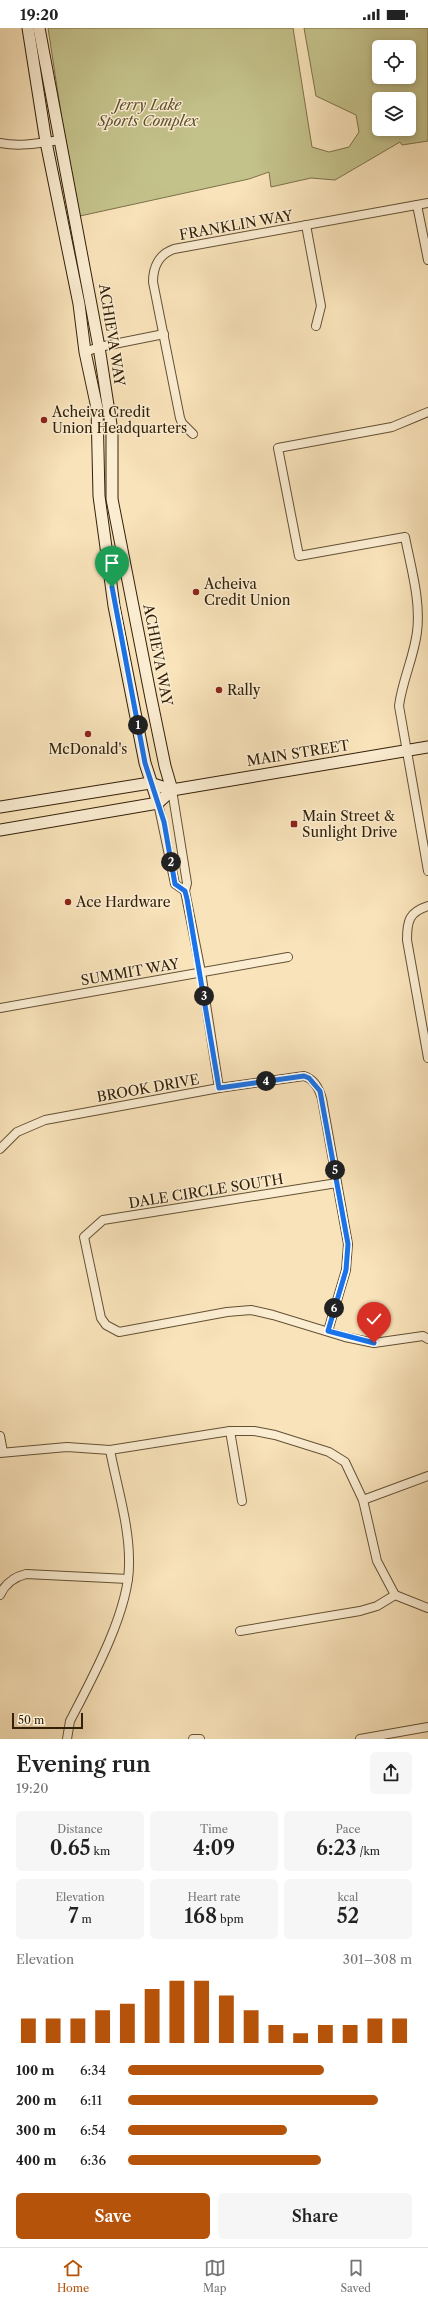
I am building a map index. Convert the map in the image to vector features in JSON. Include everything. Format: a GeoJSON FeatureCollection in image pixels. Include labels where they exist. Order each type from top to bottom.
{"type":"FeatureCollection","features":[{"type":"Feature","properties":{"kind":"street","name":"ACHIEVA WAY"},"geometry":{"type":"LineString","coordinates":[[28,28],[46,142],[79,304],[85,352],[97,408],[99,496],[114,606],[150,783],[158,803]]}},
{"type":"Feature","properties":{"kind":"street","name":"ACHIEVA WAY"},"geometry":{"type":"LineString","coordinates":[[39,28],[99,347],[112,431],[112,500],[165,766],[172,790]]}},
{"type":"Feature","properties":{"kind":"street"},"geometry":{"type":"LineString","coordinates":[[0,143],[12,146],[60,140]]}},
{"type":"Feature","properties":{"kind":"street","name":"FRANKLIN WAY"},"geometry":{"type":"LineString","coordinates":[[194,434],[182,423],[180,418],[153,274],[157,262],[168,251],[428,203]]}},
{"type":"Feature","properties":{"kind":"street"},"geometry":{"type":"LineString","coordinates":[[417,205],[428,260]]}},
{"type":"Feature","properties":{"kind":"street"},"geometry":{"type":"LineString","coordinates":[[306,226],[321,306],[316,326]]}},
{"type":"Feature","properties":{"kind":"street"},"geometry":{"type":"LineString","coordinates":[[85,352],[99,347],[164,334]]}},
{"type":"Feature","properties":{"kind":"street"},"geometry":{"type":"LineString","coordinates":[[428,412],[392,427],[278,448],[299,556],[405,537],[418,607],[417,631],[402,688],[399,706],[428,871]]}},
{"type":"Feature","properties":{"kind":"street","name":"MAIN STREET"},"geometry":{"type":"LineString","coordinates":[[0,807],[150,783],[172,790],[428,747]]}},
{"type":"Feature","properties":{"kind":"street"},"geometry":{"type":"LineString","coordinates":[[0,830],[158,803],[172,790]]}},
{"type":"Feature","properties":{"kind":"street"},"geometry":{"type":"LineString","coordinates":[[172,790],[187,883],[185,891],[201,972],[219,1088]]}},
{"type":"Feature","properties":{"kind":"street"},"geometry":{"type":"LineString","coordinates":[[158,803],[175,884],[185,891]]}},
{"type":"Feature","properties":{"kind":"street"},"geometry":{"type":"LineString","coordinates":[[428,906],[417,910],[411,917],[407,927],[407,940],[428,1058]]}},
{"type":"Feature","properties":{"kind":"street","name":"SUMMIT WAY"},"geometry":{"type":"LineString","coordinates":[[0,1008],[288,957]]}},
{"type":"Feature","properties":{"kind":"street","name":"BROOK DRIVE"},"geometry":{"type":"LineString","coordinates":[[0,1149],[17,1132],[37,1122],[219,1088],[304,1076],[309,1078],[317,1086],[322,1099],[348,1244],[346,1270],[328,1331]]}},
{"type":"Feature","properties":{"kind":"street","name":"DALE CIRCLE SOUTH"},"geometry":{"type":"LineString","coordinates":[[328,1331],[252,1310],[227,1312],[119,1332],[106,1325],[101,1318],[84,1237],[103,1220],[337,1183]]}},
{"type":"Feature","properties":{"kind":"street"},"geometry":{"type":"LineString","coordinates":[[328,1331],[374,1343],[387,1343],[426,1338]]}},
{"type":"Feature","properties":{"kind":"street"},"geometry":{"type":"LineString","coordinates":[[230,1430],[242,1501]]}},
{"type":"Feature","properties":{"kind":"street"},"geometry":{"type":"LineString","coordinates":[[0,1436],[2,1452],[67,1447],[110,1450],[230,1430],[254,1431],[275,1435],[329,1452],[345,1462],[363,1500],[377,1561],[395,1595],[428,1608]]}},
{"type":"Feature","properties":{"kind":"street"},"geometry":{"type":"LineString","coordinates":[[67,1739],[70,1721],[121,1613],[128,1579],[129,1566],[127,1534],[110,1450]]}},
{"type":"Feature","properties":{"kind":"street"},"geometry":{"type":"LineString","coordinates":[[363,1500],[428,1476]]}},
{"type":"Feature","properties":{"kind":"street"},"geometry":{"type":"LineString","coordinates":[[0,1595],[10,1581],[16,1576],[26,1574],[128,1579]]}},
{"type":"Feature","properties":{"kind":"street"},"geometry":{"type":"LineString","coordinates":[[240,1631],[360,1611],[378,1606],[395,1595]]}},
{"type":"Feature","properties":{"kind":"street"},"geometry":{"type":"LineString","coordinates":[[360,1739],[428,1727]]}},
{"type":"Feature","properties":{"kind":"street"},"geometry":{"type":"LineString","coordinates":[[193,1739],[200,1739]]}},
{"type":"Feature","properties":{"kind":"green space","name":"Jerry Lake Sports Complex"},"geometry":{"type":"Polygon","coordinates":[[[48,28],[293,28],[312,147],[329,152],[349,147],[359,132],[356,115],[316,96],[304,28],[428,28],[428,141],[402,145],[400,142],[335,180],[311,178],[271,187],[269,172],[249,179],[80,216],[62,120],[48,28]]]}},
{"type":"Feature","properties":{"kind":"place","name":"Acheiva Credit Union Headquarters"},"geometry":{"type":"Point","coordinates":[44,420]}},
{"type":"Feature","properties":{"kind":"place","name":"Acheiva Credit Union"},"geometry":{"type":"Point","coordinates":[196,592]}},
{"type":"Feature","properties":{"kind":"place","name":"Rally"},"geometry":{"type":"Point","coordinates":[219,690]}},
{"type":"Feature","properties":{"kind":"place","name":"McDonald's"},"geometry":{"type":"Point","coordinates":[88,734]}},
{"type":"Feature","properties":{"kind":"place","name":"Main Street & Sunlight Drive"},"geometry":{"type":"Point","coordinates":[294,824]}},
{"type":"Feature","properties":{"kind":"place","name":"Ace Hardware"},"geometry":{"type":"Point","coordinates":[68,902]}},
{"type":"Feature","properties":{"kind":"route"},"geometry":{"type":"LineString","coordinates":[[112,587],[114,606],[145,763],[150,783],[164,822],[175,884],[185,891],[187,899],[201,972],[219,1088],[304,1076],[309,1078],[317,1086],[322,1099],[348,1244],[346,1270],[328,1331],[345,1337],[374,1343]]}}]}
